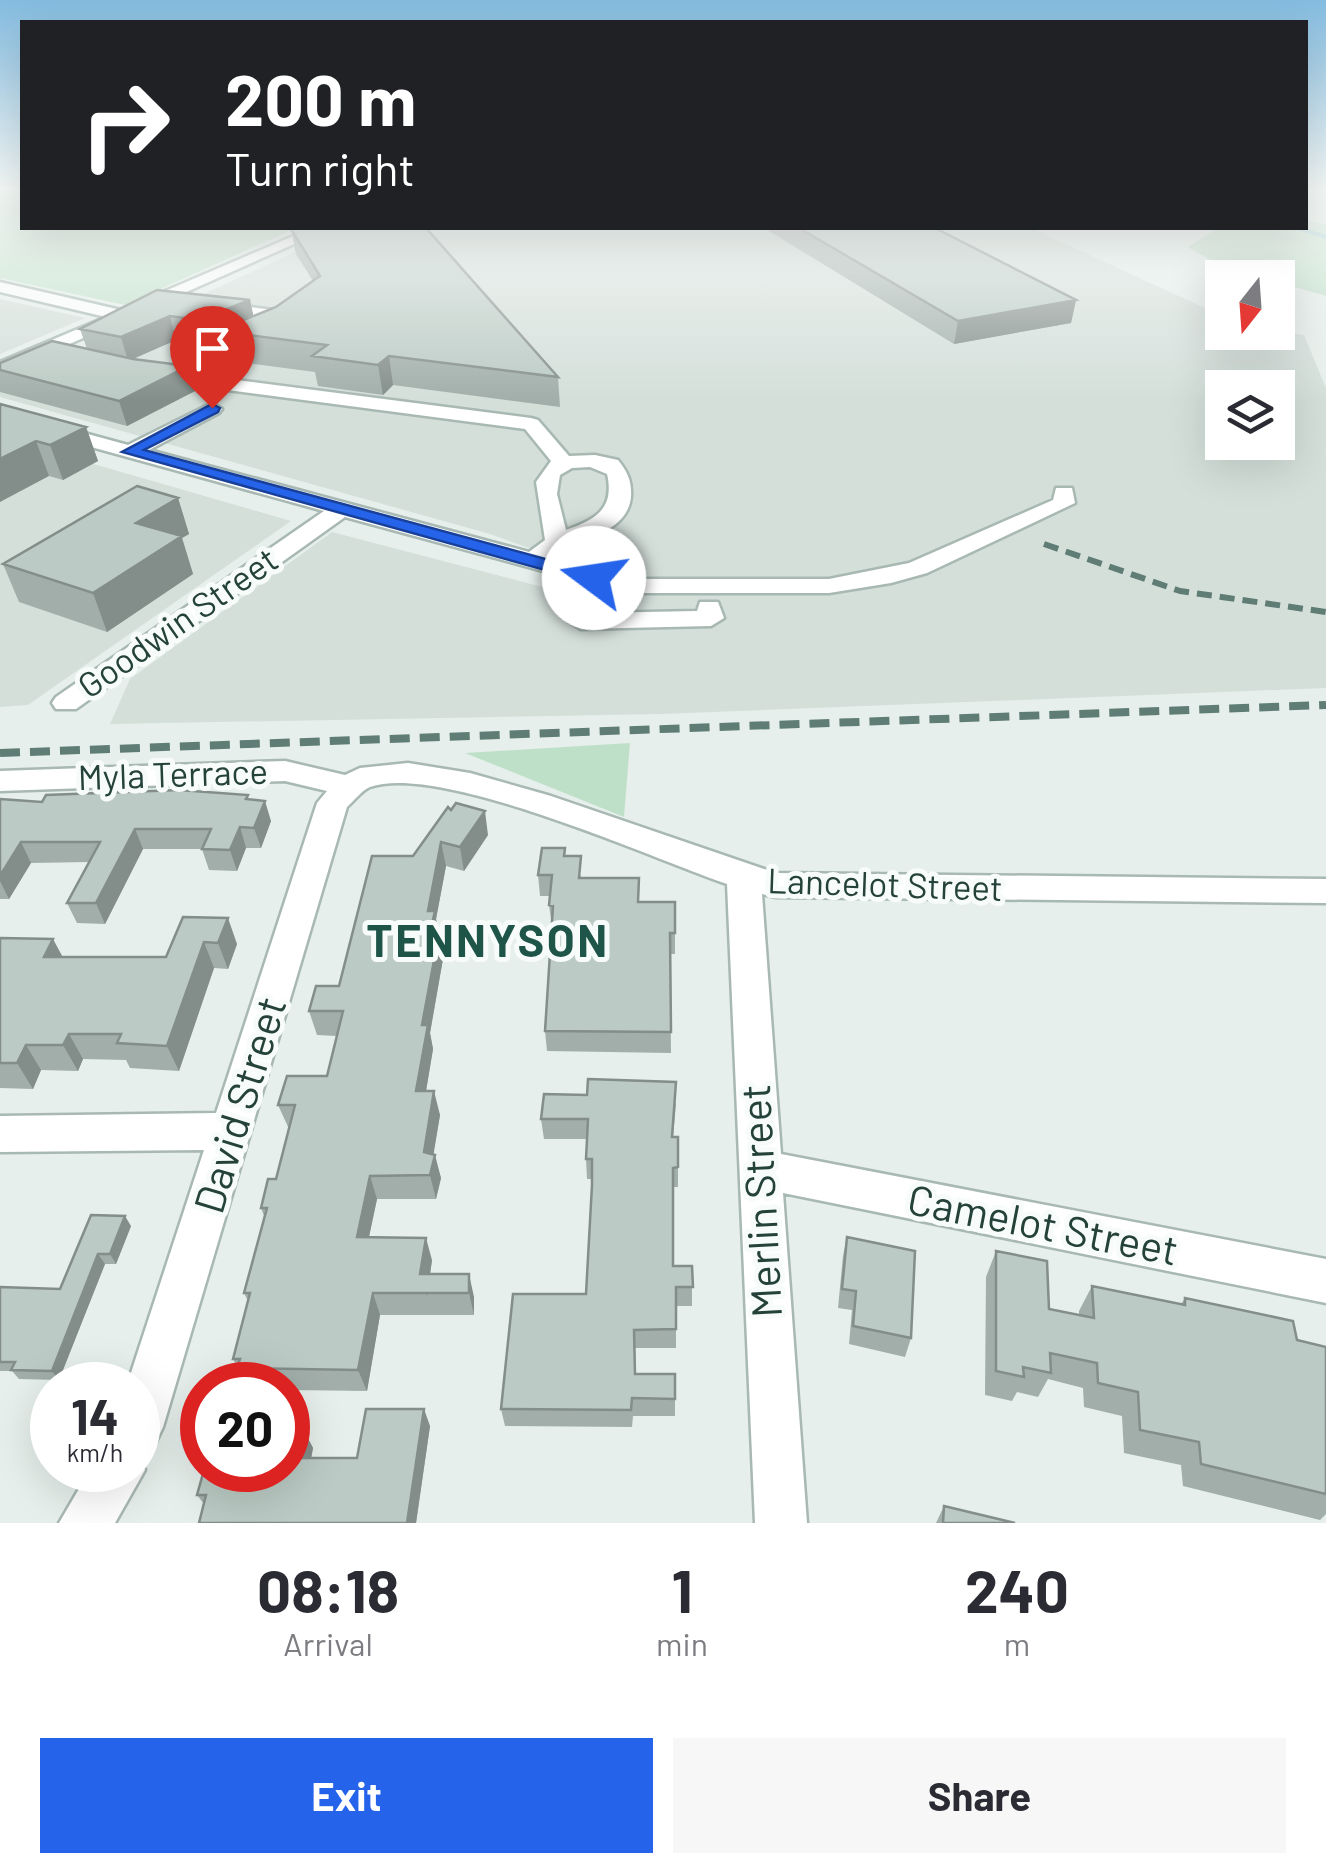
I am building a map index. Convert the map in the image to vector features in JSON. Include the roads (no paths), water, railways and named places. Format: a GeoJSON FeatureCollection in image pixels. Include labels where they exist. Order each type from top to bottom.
{"type":"FeatureCollection","features":[{"type":"Feature","properties":{"kind":"street"},"geometry":{"type":"LineString","coordinates":[[0,368],[253,258]]}},
{"type":"Feature","properties":{"kind":"street"},"geometry":{"type":"LineString","coordinates":[[0,287],[120,315]]}},
{"type":"Feature","properties":{"kind":"street"},"geometry":{"type":"LineString","coordinates":[[155,300],[289,317],[275,327],[220,347],[175,376]]}},
{"type":"Feature","properties":{"kind":"street"},"geometry":{"type":"LineString","coordinates":[[40,351],[78,360]]}},
{"type":"Feature","properties":{"kind":"street"},"geometry":{"type":"LineString","coordinates":[[125,371],[531,424],[563,462]]}},
{"type":"Feature","properties":{"kind":"street"},"geometry":{"type":"LineString","coordinates":[[130,452],[212,408]]}},
{"type":"Feature","properties":{"kind":"street"},"geometry":{"type":"LineString","coordinates":[[0,416],[625,586],[667,602],[709,607],[827,603],[872,592],[891,576]]}},
{"type":"Feature","properties":{"kind":"street"},"geometry":{"type":"LineString","coordinates":[[532,562],[557,542],[600,526],[620,505],[620,478],[610,465],[600,461],[563,462],[550,470],[544,483],[557,542]]}},
{"type":"Feature","properties":{"kind":"street"},"geometry":{"type":"LineString","coordinates":[[625,586],[702,597],[820,595],[918,568],[1064,503],[1064,493]]}},
{"type":"Feature","properties":{"kind":"street","name":"Goodwin Street"},"geometry":{"type":"LineString","coordinates":[[66,703],[340,510]]}},
{"type":"Feature","properties":{"kind":"street"},"geometry":{"type":"LineString","coordinates":[[584,575],[581,621],[711,618],[709,607]]}},
{"type":"Feature","properties":{"kind":"street","name":"Myla Terrace"},"geometry":{"type":"LineString","coordinates":[[0,781],[285,771],[344,785]]}},
{"type":"Feature","properties":{"kind":"street","name":"Lancelot Street"},"geometry":{"type":"LineString","coordinates":[[344,785],[384,771],[470,781],[744,880],[791,886],[1326,891]]}},
{"type":"Feature","properties":{"kind":"street","name":"David Street"},"geometry":{"type":"LineString","coordinates":[[159,1362],[334,803],[344,785]]}},
{"type":"Feature","properties":{"kind":"street","name":"Merlin Street"},"geometry":{"type":"LineString","coordinates":[[744,880],[781,1523]]}},
{"type":"Feature","properties":{"kind":"street"},"geometry":{"type":"LineString","coordinates":[[0,1134],[232,1131]]}},
{"type":"Feature","properties":{"kind":"street","name":"Camelot Street"},"geometry":{"type":"LineString","coordinates":[[759,1169],[1326,1280]]}},
{"type":"Feature","properties":{"kind":"street"},"geometry":{"type":"LineString","coordinates":[[85,1523],[105,1492]]}},
{"type":"Feature","properties":{"kind":"railway"},"geometry":{"type":"LineString","coordinates":[[1044,544],[1180,591],[1326,612]]}},
{"type":"Feature","properties":{"kind":"railway"},"geometry":{"type":"LineString","coordinates":[[0,753],[1326,705]]}},
{"type":"Feature","properties":{"kind":"district","name":"TENNYSON"},"geometry":{"type":"Point","coordinates":[488,941]}}]}
